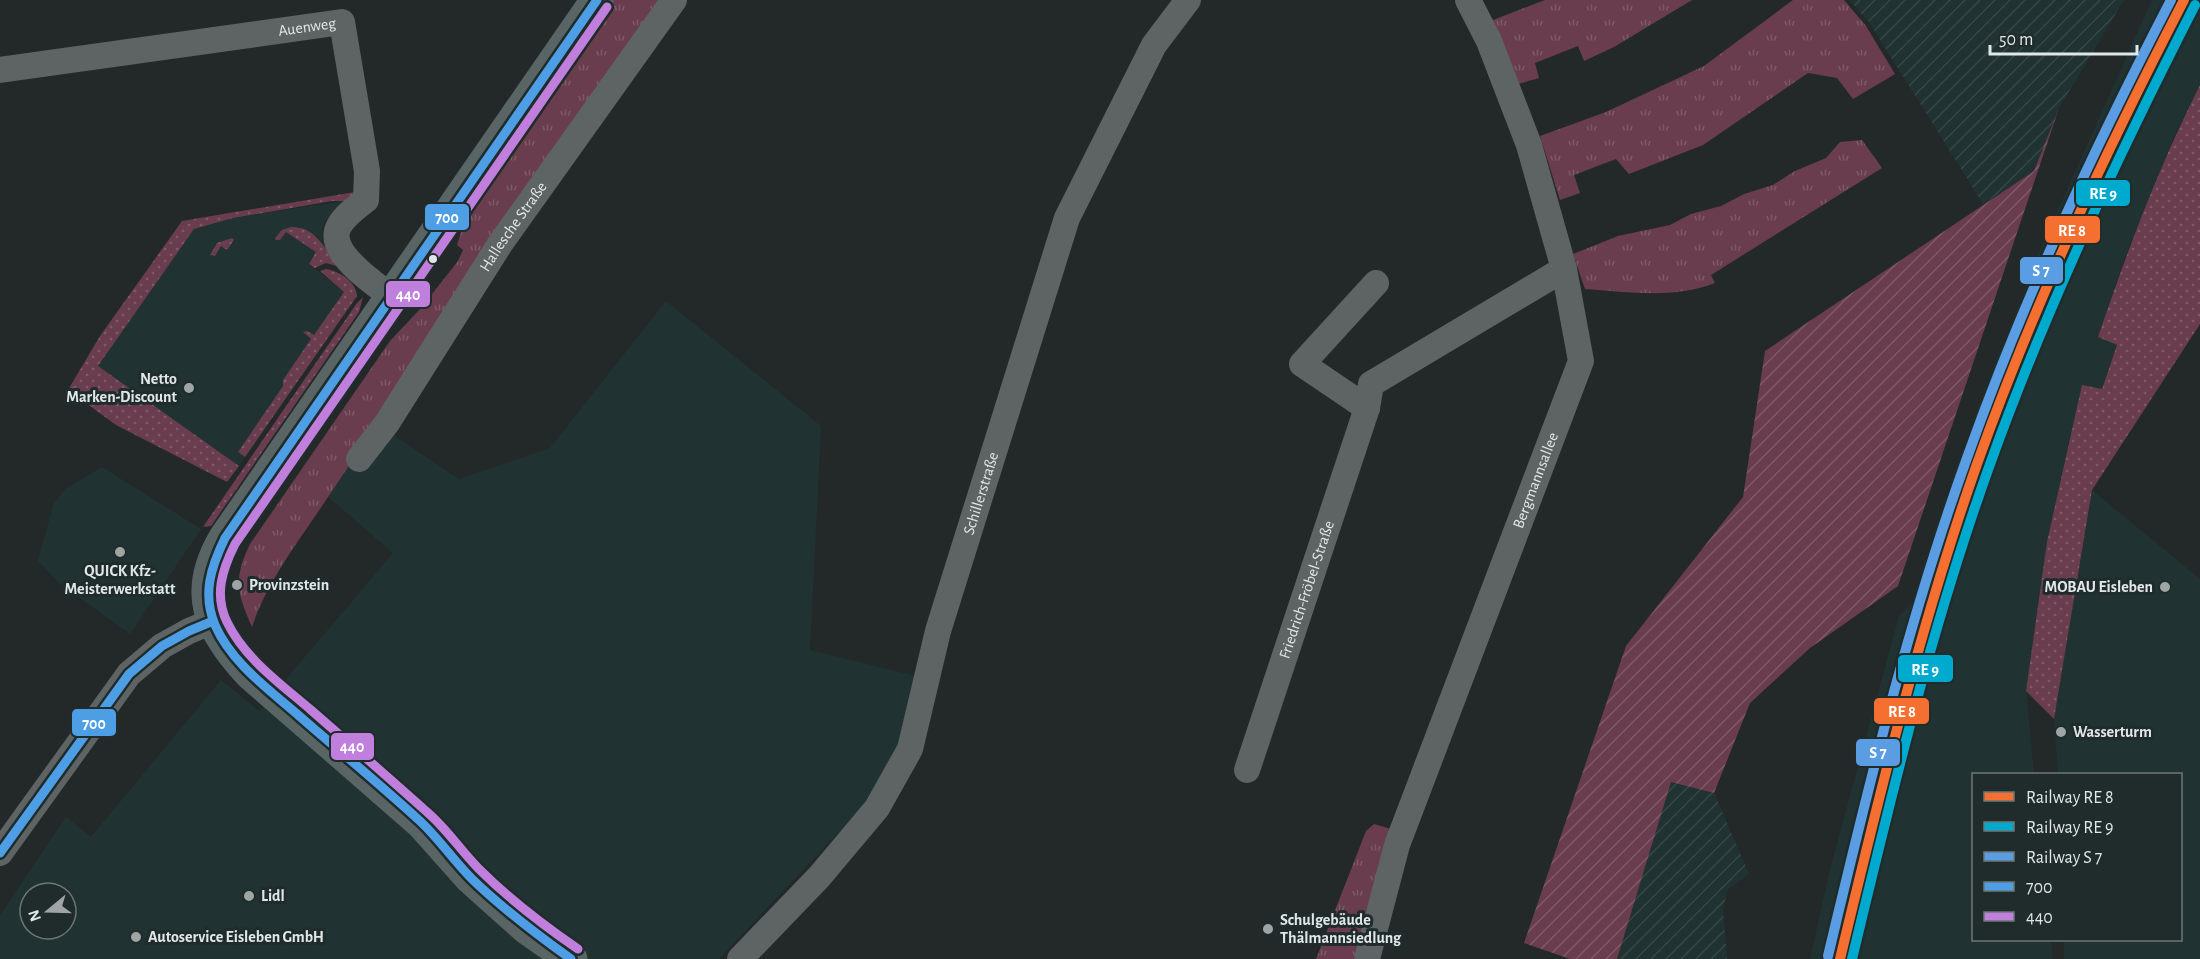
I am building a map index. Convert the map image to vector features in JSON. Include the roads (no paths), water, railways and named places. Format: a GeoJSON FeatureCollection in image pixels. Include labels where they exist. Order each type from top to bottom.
{"type":"FeatureCollection","features":[{"type":"Feature","properties":{"kind":"main road"},"geometry":{"type":"LineString","coordinates":[[570,959],[527,928],[471,878],[422,823],[250,673],[229,649],[213,621],[209,606],[208,586],[213,558],[324,392],[597,0]]}},
{"type":"Feature","properties":{"kind":"street","name":"Hallesche Straße"},"geometry":{"type":"LineString","coordinates":[[359,459],[387,423],[500,244],[674,0]]}},
{"type":"Feature","properties":{"kind":"street","name":"Schillerstraße"},"geometry":{"type":"LineString","coordinates":[[740,959],[819,877],[877,808],[910,749],[938,631],[1067,218],[1154,45],[1188,0]]}},
{"type":"Feature","properties":{"kind":"street","name":"Bergmannsallee"},"geometry":{"type":"LineString","coordinates":[[1367,959],[1397,844],[1581,361],[1564,269],[1529,145],[1489,41],[1468,0]]}},
{"type":"Feature","properties":{"kind":"street","name":"Auenweg"},"geometry":{"type":"LineString","coordinates":[[0,70],[342,22],[368,171],[366,200],[339,225],[337,240],[340,250],[353,265],[392,297]]}},
{"type":"Feature","properties":{"kind":"street","name":"Friedrich-Fröbel-Straße"},"geometry":{"type":"LineString","coordinates":[[1247,770],[1367,408],[1371,384],[1564,269]]}},
{"type":"Feature","properties":{"kind":"street"},"geometry":{"type":"LineString","coordinates":[[1367,408],[1302,364],[1376,283]]}},
{"type":"Feature","properties":{"kind":"street"},"geometry":{"type":"LineString","coordinates":[[0,853],[129,674],[162,646],[213,621]]}},
{"type":"Feature","properties":{"kind":"place","name":"Netto Marken-Discount"},"geometry":{"type":"Point","coordinates":[189,388]}},
{"type":"Feature","properties":{"kind":"place","name":"QUICK Kfz- Meisterwerkstatt"},"geometry":{"type":"Point","coordinates":[120,552]}},
{"type":"Feature","properties":{"kind":"place","name":"Provinzstein"},"geometry":{"type":"Point","coordinates":[237,585]}},
{"type":"Feature","properties":{"kind":"place","name":"MOBAU Eisleben"},"geometry":{"type":"Point","coordinates":[2165,587]}},
{"type":"Feature","properties":{"kind":"place","name":"Wasserturm"},"geometry":{"type":"Point","coordinates":[2061,732]}},
{"type":"Feature","properties":{"kind":"place","name":"Lidl"},"geometry":{"type":"Point","coordinates":[249,896]}},
{"type":"Feature","properties":{"kind":"place","name":"Schulgebäude Thälmannsiedlung"},"geometry":{"type":"Point","coordinates":[1268,929]}},
{"type":"Feature","properties":{"kind":"place","name":"Autoservice Eisleben GmbH"},"geometry":{"type":"Point","coordinates":[136,937]}}]}
